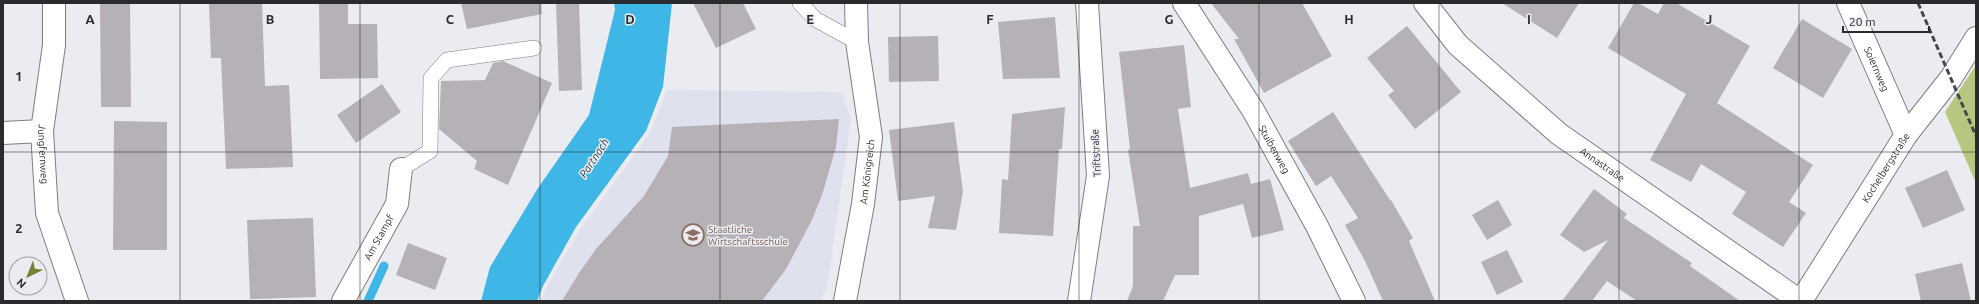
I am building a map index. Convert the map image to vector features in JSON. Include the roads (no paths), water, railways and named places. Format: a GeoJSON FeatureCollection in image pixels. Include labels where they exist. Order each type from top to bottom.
{"type":"FeatureCollection","features":[{"type":"Feature","properties":{"kind":"street","name":"Jungfernweg"},"geometry":{"type":"LineString","coordinates":[[54,3],[54,45],[42,131],[47,213],[77,301]]}},
{"type":"Feature","properties":{"kind":"street","name":"Am Königreich"},"geometry":{"type":"LineString","coordinates":[[845,301],[863,204],[871,137],[857,42],[856,3]]}},
{"type":"Feature","properties":{"kind":"street","name":"Triftstraße"},"geometry":{"type":"LineString","coordinates":[[1079,301],[1098,176],[1087,3]]}},
{"type":"Feature","properties":{"kind":"street","name":"Stuibenweg"},"geometry":{"type":"LineString","coordinates":[[1184,3],[1253,110],[1317,226],[1354,301]]}},
{"type":"Feature","properties":{"kind":"street","name":"Annastraße"},"geometry":{"type":"LineString","coordinates":[[1424,3],[1458,45],[1559,134],[1801,301]]}},
{"type":"Feature","properties":{"kind":"street","name":"Soiernweg"},"geometry":{"type":"LineString","coordinates":[[1848,3],[1906,135]]}},
{"type":"Feature","properties":{"kind":"street","name":"Kochelbergstraße"},"geometry":{"type":"LineString","coordinates":[[1801,301],[1906,135],[1951,78],[1976,38]]}},
{"type":"Feature","properties":{"kind":"street"},"geometry":{"type":"LineString","coordinates":[[3,133],[42,131]]}},
{"type":"Feature","properties":{"kind":"street","name":"Am Stampf"},"geometry":{"type":"LineString","coordinates":[[343,301],[397,204],[401,169]]}},
{"type":"Feature","properties":{"kind":"lane"},"geometry":{"type":"LineString","coordinates":[[800,3],[815,20],[857,42]]}},
{"type":"Feature","properties":{"kind":"lane"},"geometry":{"type":"LineString","coordinates":[[401,169],[430,151],[431,78],[447,60],[534,48]]}},
{"type":"Feature","properties":{"kind":"water","name":"Partnach"},"geometry":{"type":"Polygon","coordinates":[[[614,3],[672,3],[663,87],[646,131],[576,227],[543,286],[537,301],[481,301],[490,267],[538,188],[589,115],[615,10],[614,3]]]}},
{"type":"Feature","properties":{"kind":"waterway"},"geometry":{"type":"LineString","coordinates":[[368,301],[384,266]]}},
{"type":"Feature","properties":{"kind":"railway"},"geometry":{"type":"LineString","coordinates":[[1918,3],[1976,136]]}},
{"type":"Feature","properties":{"kind":"place","name":"Staatliche Wirtschaftsschule"},"geometry":{"type":"Point","coordinates":[693,235]}}]}
